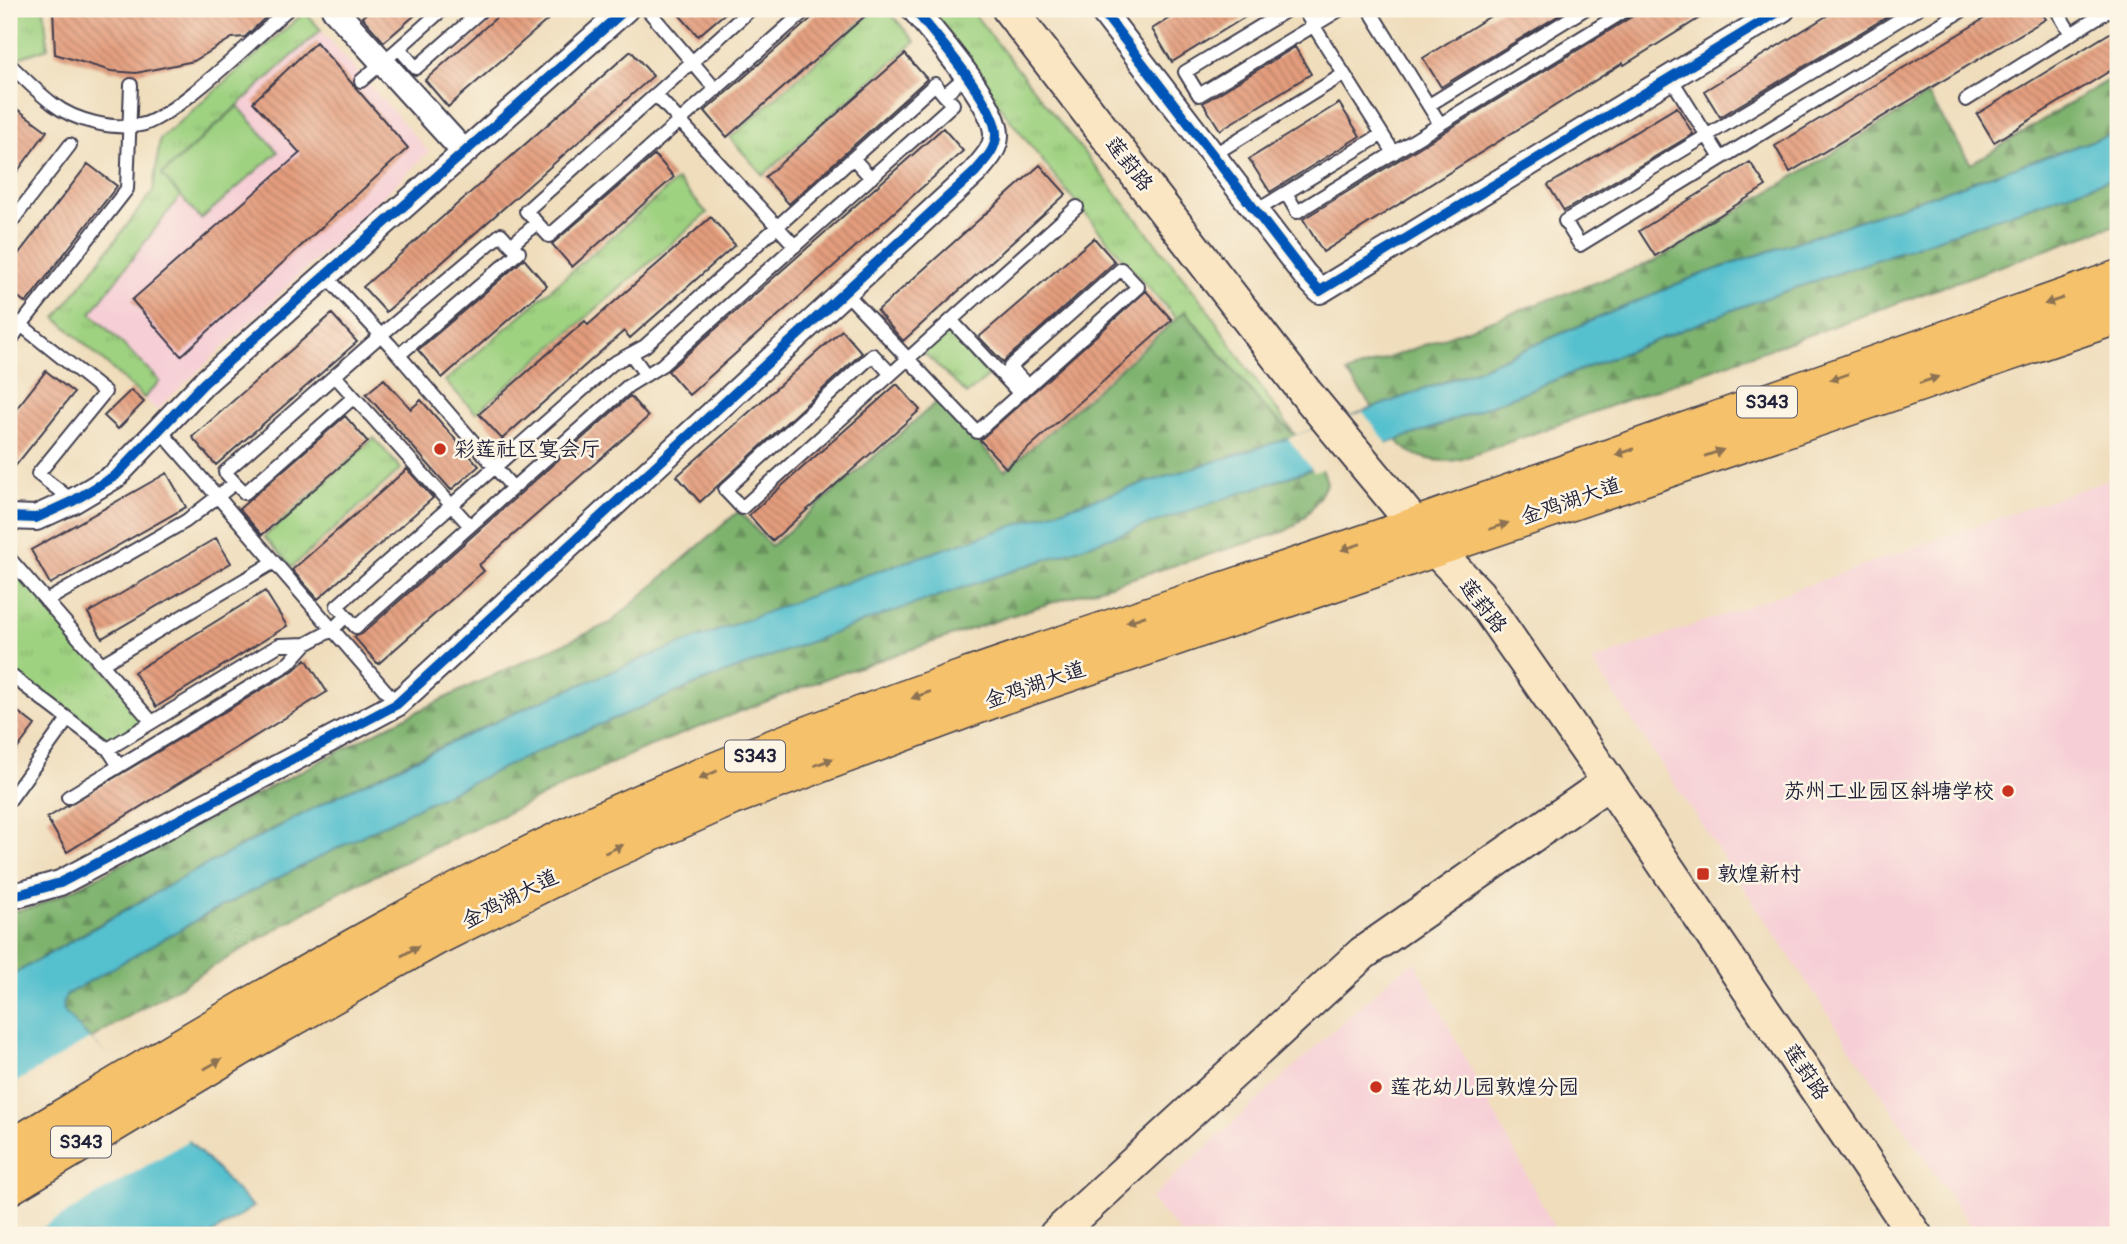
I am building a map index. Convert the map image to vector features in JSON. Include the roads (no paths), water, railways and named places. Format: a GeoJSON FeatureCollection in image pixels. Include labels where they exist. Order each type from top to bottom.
{"type":"FeatureCollection","features":[{"type":"Feature","properties":{"kind":"main road","name":"莲葑路"},"geometry":{"type":"LineString","coordinates":[[1009,9],[1305,393],[1425,537],[1478,594],[1609,782],[1915,1235]]}},
{"type":"Feature","properties":{"kind":"main road","name":"金鸡湖大道"},"geometry":{"type":"LineString","coordinates":[[1425,537],[2118,279]]}},
{"type":"Feature","properties":{"kind":"main road","name":"金鸡湖大道"},"geometry":{"type":"LineString","coordinates":[[9,1186],[143,1087],[417,913],[571,836],[716,771],[995,667],[1425,537],[2118,316]]}},
{"type":"Feature","properties":{"kind":"main road"},"geometry":{"type":"LineString","coordinates":[[1056,1235],[1363,953],[1609,782]]}},
{"type":"Feature","properties":{"kind":"main road","name":"金鸡湖大道"},"geometry":{"type":"LineString","coordinates":[[9,1150],[143,1087]]}},
{"type":"Feature","properties":{"kind":"street"},"geometry":{"type":"LineString","coordinates":[[334,9],[391,55],[464,152]]}},
{"type":"Feature","properties":{"kind":"street"},"geometry":{"type":"LineString","coordinates":[[9,517],[36,518],[73,501],[115,476],[204,383],[626,9]]}},
{"type":"Feature","properties":{"kind":"street"},"geometry":{"type":"LineString","coordinates":[[9,895],[14,896],[60,883],[397,704],[975,172],[993,150],[997,134],[992,117],[966,76],[914,9]]}},
{"type":"Feature","properties":{"kind":"street"},"geometry":{"type":"LineString","coordinates":[[1101,9],[1304,274],[1320,291],[1777,10]]}},
{"type":"Feature","properties":{"kind":"lane"},"geometry":{"type":"LineString","coordinates":[[9,64],[54,105],[72,115],[102,124],[142,125],[176,107],[288,9]]}},
{"type":"Feature","properties":{"kind":"lane"},"geometry":{"type":"LineString","coordinates":[[361,81],[443,9]]}},
{"type":"Feature","properties":{"kind":"lane"},"geometry":{"type":"LineString","coordinates":[[391,55],[416,68],[483,9]]}},
{"type":"Feature","properties":{"kind":"lane"},"geometry":{"type":"LineString","coordinates":[[647,9],[716,90]]}},
{"type":"Feature","properties":{"kind":"lane"},"geometry":{"type":"LineString","coordinates":[[751,9],[526,211],[549,236],[807,9]]}},
{"type":"Feature","properties":{"kind":"lane"},"geometry":{"type":"LineString","coordinates":[[1289,9],[1185,72],[1199,95],[1341,9]]}},
{"type":"Feature","properties":{"kind":"lane"},"geometry":{"type":"LineString","coordinates":[[1303,9],[1394,153]]}},
{"type":"Feature","properties":{"kind":"lane"},"geometry":{"type":"LineString","coordinates":[[1369,9],[1440,124]]}},
{"type":"Feature","properties":{"kind":"lane"},"geometry":{"type":"LineString","coordinates":[[1429,105],[1585,9]]}},
{"type":"Feature","properties":{"kind":"lane"},"geometry":{"type":"LineString","coordinates":[[1286,193],[1297,212],[1628,9]]}},
{"type":"Feature","properties":{"kind":"lane"},"geometry":{"type":"LineString","coordinates":[[1917,9],[1565,221],[1580,245],[1965,9]]}},
{"type":"Feature","properties":{"kind":"lane"},"geometry":{"type":"LineString","coordinates":[[2056,9],[2071,34]]}},
{"type":"Feature","properties":{"kind":"lane"},"geometry":{"type":"LineString","coordinates":[[1966,100],[2071,34],[2095,13],[2112,9]]}},
{"type":"Feature","properties":{"kind":"lane"},"geometry":{"type":"LineString","coordinates":[[1213,155],[1344,75]]}},
{"type":"Feature","properties":{"kind":"lane"},"geometry":{"type":"LineString","coordinates":[[944,95],[966,76]]}},
{"type":"Feature","properties":{"kind":"lane"},"geometry":{"type":"LineString","coordinates":[[1670,77],[1721,158]]}},
{"type":"Feature","properties":{"kind":"lane"},"geometry":{"type":"LineString","coordinates":[[935,84],[953,104],[662,365],[628,386],[356,627],[337,606],[612,365],[645,346],[853,158],[935,84]]}},
{"type":"Feature","properties":{"kind":"lane"},"geometry":{"type":"LineString","coordinates":[[9,343],[127,188],[131,85]]}},
{"type":"Feature","properties":{"kind":"lane"},"geometry":{"type":"LineString","coordinates":[[1170,98],[1192,85]]}},
{"type":"Feature","properties":{"kind":"lane"},"geometry":{"type":"LineString","coordinates":[[656,94],[795,246]]}},
{"type":"Feature","properties":{"kind":"lane"},"geometry":{"type":"LineString","coordinates":[[1256,211],[1381,135]]}},
{"type":"Feature","properties":{"kind":"lane"},"geometry":{"type":"LineString","coordinates":[[9,225],[70,145]]}},
{"type":"Feature","properties":{"kind":"lane"},"geometry":{"type":"LineString","coordinates":[[853,158],[871,178]]}},
{"type":"Feature","properties":{"kind":"lane"},"geometry":{"type":"LineString","coordinates":[[891,374],[873,355],[725,490],[742,508],[1077,207]]}},
{"type":"Feature","properties":{"kind":"lane"},"geometry":{"type":"LineString","coordinates":[[511,245],[537,223]]}},
{"type":"Feature","properties":{"kind":"lane"},"geometry":{"type":"LineString","coordinates":[[354,397],[245,493],[225,472],[500,234],[519,252],[398,355]]}},
{"type":"Feature","properties":{"kind":"lane"},"geometry":{"type":"LineString","coordinates":[[845,292],[977,432],[1138,287],[1121,269],[1010,367],[1023,390]]}},
{"type":"Feature","properties":{"kind":"lane"},"geometry":{"type":"LineString","coordinates":[[326,275],[513,488]]}},
{"type":"Feature","properties":{"kind":"lane"},"geometry":{"type":"LineString","coordinates":[[9,317],[105,392],[38,474],[73,501]]}},
{"type":"Feature","properties":{"kind":"lane"},"geometry":{"type":"LineString","coordinates":[[951,320],[1023,390]]}},
{"type":"Feature","properties":{"kind":"lane"},"geometry":{"type":"LineString","coordinates":[[631,354],[646,375]]}},
{"type":"Feature","properties":{"kind":"lane"},"geometry":{"type":"LineString","coordinates":[[335,376],[470,526]]}},
{"type":"Feature","properties":{"kind":"lane"},"geometry":{"type":"LineString","coordinates":[[159,429],[397,704]]}},
{"type":"Feature","properties":{"kind":"lane"},"geometry":{"type":"LineString","coordinates":[[46,601],[186,521],[235,483]]}},
{"type":"Feature","properties":{"kind":"lane"},"geometry":{"type":"LineString","coordinates":[[9,558],[152,722]]}},
{"type":"Feature","properties":{"kind":"lane"},"geometry":{"type":"LineString","coordinates":[[102,664],[274,562]]}},
{"type":"Feature","properties":{"kind":"lane"},"geometry":{"type":"LineString","coordinates":[[68,797],[289,663],[306,644],[332,630],[346,616]]}},
{"type":"Feature","properties":{"kind":"lane"},"geometry":{"type":"LineString","coordinates":[[108,749],[279,645],[306,644]]}},
{"type":"Feature","properties":{"kind":"lane"},"geometry":{"type":"LineString","coordinates":[[9,674],[108,749],[118,766]]}},
{"type":"Feature","properties":{"kind":"lane"},"geometry":{"type":"LineString","coordinates":[[9,801],[68,719]]}},
{"type":"Feature","properties":{"kind":"water"},"geometry":{"type":"Polygon","coordinates":[[[2118,132],[2118,176],[1743,306],[1438,426],[880,616],[704,681],[556,743],[421,806],[211,912],[69,993],[63,1007],[65,1013],[253,1207],[210,1235],[9,1235],[9,977],[189,874],[337,796],[534,704],[647,657],[866,575],[1078,504],[1296,436],[1469,373],[1694,277],[2118,132]]]}},
{"type":"Feature","properties":{"kind":"place","name":"彩莲社区宴会厅"},"geometry":{"type":"Point","coordinates":[440,449]}},
{"type":"Feature","properties":{"kind":"place","name":"苏州工业园区斜塘学校"},"geometry":{"type":"Point","coordinates":[2008,791]}},
{"type":"Feature","properties":{"kind":"place","name":"敦煌新村"},"geometry":{"type":"Point","coordinates":[1703,874]}},
{"type":"Feature","properties":{"kind":"place","name":"莲花幼儿园敦煌分园"},"geometry":{"type":"Point","coordinates":[1376,1087]}}]}
